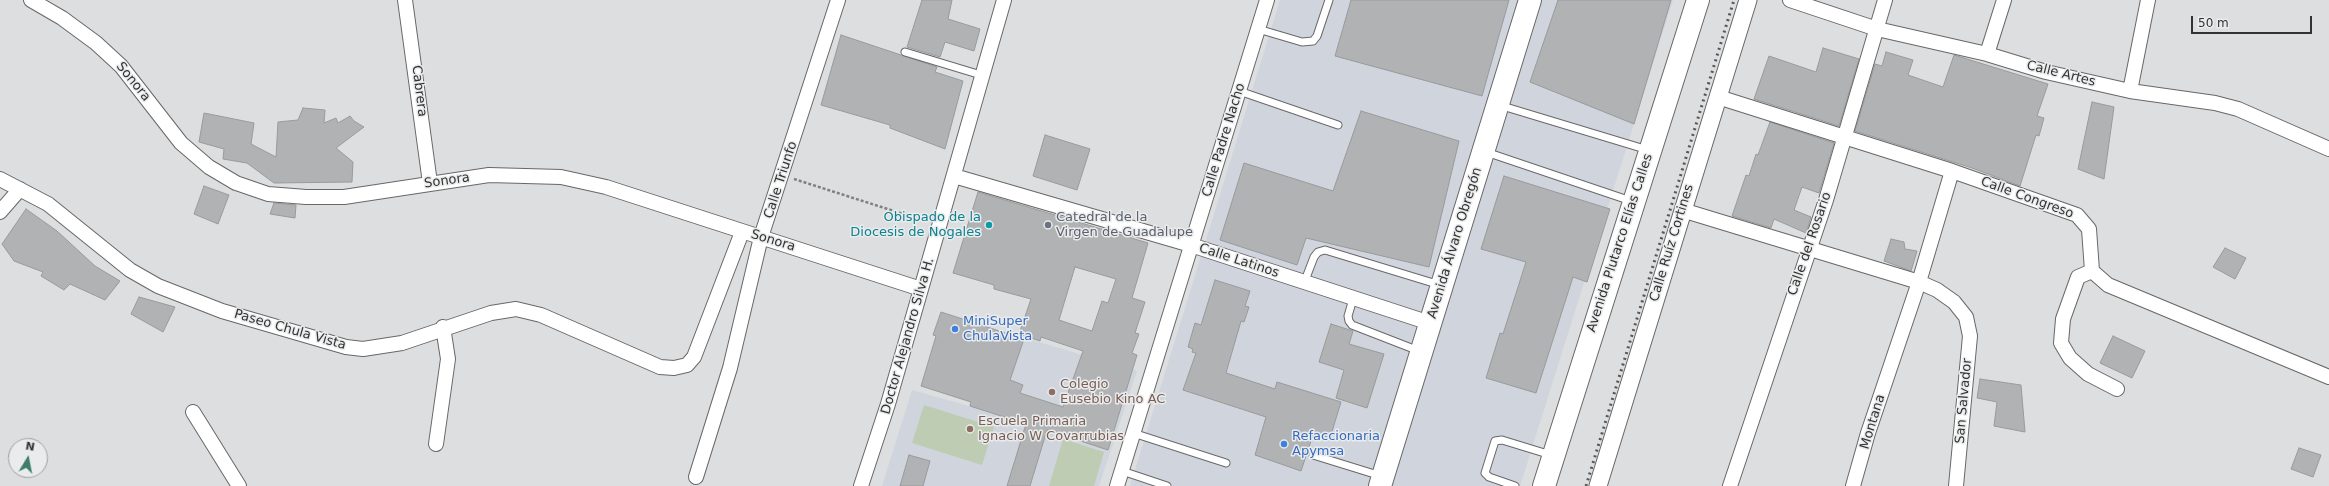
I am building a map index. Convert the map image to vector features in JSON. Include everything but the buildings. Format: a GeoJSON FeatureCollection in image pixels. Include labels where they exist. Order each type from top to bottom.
{"type":"FeatureCollection","features":[{"type":"Feature","properties":{"kind":"highway","name":"Avenida Álvaro Obregón"},"geometry":{"type":"LineString","coordinates":[[1381,481],[1530,0]]}},
{"type":"Feature","properties":{"kind":"highway","name":"Avenida Plutarco Elías Calles"},"geometry":{"type":"LineString","coordinates":[[1544,486],[1698,0]]}},
{"type":"Feature","properties":{"kind":"street","name":"Sonora"},"geometry":{"type":"LineString","coordinates":[[31,0],[62,18],[96,43],[121,66],[181,143],[209,167],[236,183],[268,194],[314,197],[380,193],[430,183],[489,175],[561,177],[606,187],[921,289]]}},
{"type":"Feature","properties":{"kind":"street","name":"Cabrera"},"geometry":{"type":"LineString","coordinates":[[405,0],[430,183]]}},
{"type":"Feature","properties":{"kind":"street","name":"Calle Triunfo"},"geometry":{"type":"LineString","coordinates":[[696,477],[730,368],[761,237],[838,0]]}},
{"type":"Feature","properties":{"kind":"street","name":"Doctor Alejandro Silva H."},"geometry":{"type":"LineString","coordinates":[[861,486],[888,404],[940,226],[981,75],[1004,0]]}},
{"type":"Feature","properties":{"kind":"street","name":"Calle Padre Nacho"},"geometry":{"type":"LineString","coordinates":[[1117,486],[1190,245],[1267,0]]}},
{"type":"Feature","properties":{"kind":"street","name":"Calle Ruíz Cortines"},"geometry":{"type":"LineString","coordinates":[[1598,486],[1748,0]]}},
{"type":"Feature","properties":{"kind":"street","name":"Calle Artes"},"geometry":{"type":"LineString","coordinates":[[1790,0],[1877,29],[1987,54],[2046,72],[2130,91],[2215,103],[2238,109],[2329,150]]}},
{"type":"Feature","properties":{"kind":"street","name":"Calle del Rosario"},"geometry":{"type":"LineString","coordinates":[[1730,486],[1845,138],[1885,0]]}},
{"type":"Feature","properties":{"kind":"street"},"geometry":{"type":"LineString","coordinates":[[1987,54],[2004,0]]}},
{"type":"Feature","properties":{"kind":"street"},"geometry":{"type":"LineString","coordinates":[[2130,91],[2148,0]]}},
{"type":"Feature","properties":{"kind":"street","name":"Calle Congreso"},"geometry":{"type":"LineString","coordinates":[[1718,97],[1952,171],[2077,215],[2089,229],[2092,270]]}},
{"type":"Feature","properties":{"kind":"street","name":"Montana"},"geometry":{"type":"LineString","coordinates":[[1853,486],[1893,358],[1919,282],[1952,171]]}},
{"type":"Feature","properties":{"kind":"street","name":"Calle Latinos"},"geometry":{"type":"LineString","coordinates":[[954,176],[1190,245],[1430,324]]}},
{"type":"Feature","properties":{"kind":"street","name":"Paseo Chula Vista"},"geometry":{"type":"LineString","coordinates":[[0,179],[20,188],[48,204],[130,270],[158,286],[222,311],[346,347],[364,349],[402,342],[443,327],[491,313],[516,309],[541,315],[660,367],[674,368],[687,366],[694,357],[742,232]]}},
{"type":"Feature","properties":{"kind":"street"},"geometry":{"type":"LineString","coordinates":[[0,212],[20,188]]}},
{"type":"Feature","properties":{"kind":"street"},"geometry":{"type":"LineString","coordinates":[[1682,210],[1919,282]]}},
{"type":"Feature","properties":{"kind":"street"},"geometry":{"type":"LineString","coordinates":[[2117,389],[2088,374],[2070,358],[2061,343],[2063,319],[2078,277],[2092,270],[2108,284],[2329,377]]}},
{"type":"Feature","properties":{"kind":"street","name":"San Salvador"},"geometry":{"type":"LineString","coordinates":[[1919,282],[1937,290],[1954,302],[1966,317],[1970,336],[1956,486]]}},
{"type":"Feature","properties":{"kind":"street"},"geometry":{"type":"LineString","coordinates":[[436,444],[448,359],[443,327]]}},
{"type":"Feature","properties":{"kind":"street"},"geometry":{"type":"LineString","coordinates":[[193,412],[239,486]]}},
{"type":"Feature","properties":{"kind":"lane"},"geometry":{"type":"LineString","coordinates":[[1258,29],[1302,42],[1313,41],[1317,36],[1328,0]]}},
{"type":"Feature","properties":{"kind":"lane"},"geometry":{"type":"LineString","coordinates":[[905,52],[981,75]]}},
{"type":"Feature","properties":{"kind":"lane"},"geometry":{"type":"LineString","coordinates":[[1239,91],[1338,125]]}},
{"type":"Feature","properties":{"kind":"lane"},"geometry":{"type":"LineString","coordinates":[[1497,104],[1650,151]]}},
{"type":"Feature","properties":{"kind":"lane"},"geometry":{"type":"LineString","coordinates":[[1484,151],[1633,202]]}},
{"type":"Feature","properties":{"kind":"lane"},"geometry":{"type":"LineString","coordinates":[[1304,283],[1314,257],[1318,252],[1325,250],[1442,285]]}},
{"type":"Feature","properties":{"kind":"lane"},"geometry":{"type":"LineString","coordinates":[[1353,299],[1348,316],[1352,325],[1422,352]]}},
{"type":"Feature","properties":{"kind":"lane"},"geometry":{"type":"LineString","coordinates":[[1133,433],[1226,463]]}},
{"type":"Feature","properties":{"kind":"lane"},"geometry":{"type":"LineString","coordinates":[[1515,486],[1486,476],[1485,470],[1495,441],[1502,440],[1554,455]]}},
{"type":"Feature","properties":{"kind":"lane"},"geometry":{"type":"LineString","coordinates":[[1313,455],[1381,481]]}},
{"type":"Feature","properties":{"kind":"lane"},"geometry":{"type":"LineString","coordinates":[[1122,471],[1167,486]]}},
{"type":"Feature","properties":{"kind":"path"},"geometry":{"type":"LineString","coordinates":[[782,175],[940,226]]}},
{"type":"Feature","properties":{"kind":"shaded area"},"geometry":{"type":"Polygon","coordinates":[[[1280,0],[1673,0],[1520,486],[1130,486],[1280,0]]]}},
{"type":"Feature","properties":{"kind":"shaded area"},"geometry":{"type":"Polygon","coordinates":[[[998,330],[1137,371],[1099,486],[882,486],[912,390],[969,406],[979,378],[982,378],[998,330]]]}},
{"type":"Feature","properties":{"kind":"green space"},"geometry":{"type":"Polygon","coordinates":[[[924,405],[994,427],[982,465],[912,443],[924,405]]]}},
{"type":"Feature","properties":{"kind":"green space"},"geometry":{"type":"Polygon","coordinates":[[[1063,439],[1104,452],[1094,486],[1049,486],[1063,439]]]}},
{"type":"Feature","properties":{"kind":"railway"},"geometry":{"type":"LineString","coordinates":[[1586,486],[1734,0]]}},
{"type":"Feature","properties":{"kind":"place","name":"Obispado de la Diocesis de Nogales"},"geometry":{"type":"Point","coordinates":[989,225]}},
{"type":"Feature","properties":{"kind":"place","name":"Catedral de la Virgen de Guadalupe"},"geometry":{"type":"Point","coordinates":[1048,225]}},
{"type":"Feature","properties":{"kind":"place","name":"MiniSuper ChulaVista"},"geometry":{"type":"Point","coordinates":[955,329]}},
{"type":"Feature","properties":{"kind":"place","name":"Colegio Eusebio Kino AC"},"geometry":{"type":"Point","coordinates":[1052,392]}},
{"type":"Feature","properties":{"kind":"place","name":"Escuela Primaria Ignacio W Covarrubias"},"geometry":{"type":"Point","coordinates":[970,429]}},
{"type":"Feature","properties":{"kind":"place","name":"Refaccionaria Apymsa"},"geometry":{"type":"Point","coordinates":[1284,444]}}]}
